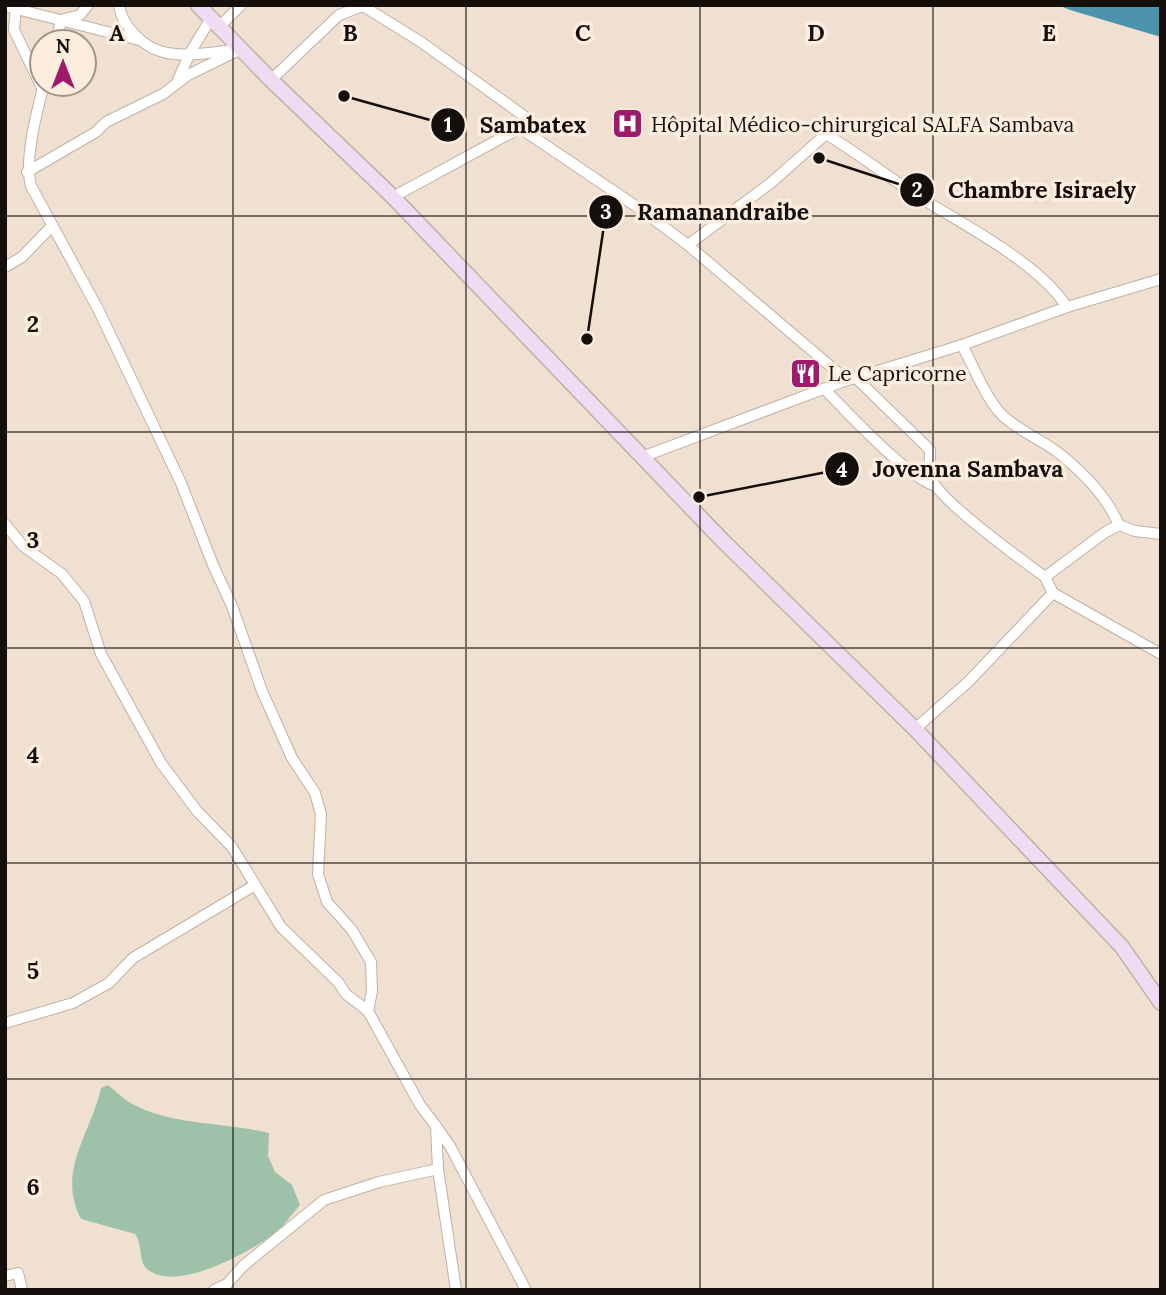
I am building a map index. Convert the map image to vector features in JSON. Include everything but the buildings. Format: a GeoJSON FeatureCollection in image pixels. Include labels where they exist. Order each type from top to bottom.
{"type":"FeatureCollection","features":[{"type":"Feature","properties":{"kind":"main road"},"geometry":{"type":"LineString","coordinates":[[198,5],[271,80],[393,197],[794,612],[915,729],[1122,947],[1161,1003]]}},
{"type":"Feature","properties":{"kind":"street"},"geometry":{"type":"LineString","coordinates":[[61,20],[80,15],[88,5]]}},
{"type":"Feature","properties":{"kind":"street"},"geometry":{"type":"LineString","coordinates":[[119,5],[121,16],[139,40]]}},
{"type":"Feature","properties":{"kind":"street"},"geometry":{"type":"LineString","coordinates":[[177,82],[190,53],[215,23],[241,5]]}},
{"type":"Feature","properties":{"kind":"street"},"geometry":{"type":"LineString","coordinates":[[28,57],[14,30],[12,6],[139,40],[166,53],[241,49]]}},
{"type":"Feature","properties":{"kind":"street"},"geometry":{"type":"LineString","coordinates":[[271,80],[339,15],[364,6],[421,42],[524,116],[520,128],[393,197]]}},
{"type":"Feature","properties":{"kind":"street"},"geometry":{"type":"LineString","coordinates":[[59,28],[61,20]]}},
{"type":"Feature","properties":{"kind":"street"},"geometry":{"type":"LineString","coordinates":[[27,172],[96,132],[106,122],[163,94],[177,82],[241,49]]}},
{"type":"Feature","properties":{"kind":"street"},"geometry":{"type":"LineString","coordinates":[[41,98],[27,172],[31,186],[98,309],[181,483],[232,606],[262,691],[292,758],[315,793],[321,814],[318,874],[327,902],[352,930],[372,962],[372,991],[368,1012]]}},
{"type":"Feature","properties":{"kind":"street"},"geometry":{"type":"LineString","coordinates":[[520,128],[640,209],[688,245],[836,371],[842,382]]}},
{"type":"Feature","properties":{"kind":"street"},"geometry":{"type":"LineString","coordinates":[[688,245],[772,182],[826,134],[907,189],[1012,254],[1054,291],[1067,307]]}},
{"type":"Feature","properties":{"kind":"street"},"geometry":{"type":"LineString","coordinates":[[5,267],[22,257],[52,226]]}},
{"type":"Feature","properties":{"kind":"street"},"geometry":{"type":"LineString","coordinates":[[642,457],[842,382],[962,345],[1067,307],[1161,279]]}},
{"type":"Feature","properties":{"kind":"street"},"geometry":{"type":"LineString","coordinates":[[962,345],[1002,415],[1056,451],[1079,471],[1098,491],[1119,525],[1135,531],[1161,534]]}},
{"type":"Feature","properties":{"kind":"street"},"geometry":{"type":"LineString","coordinates":[[856,378],[930,450],[931,477],[958,509],[1045,577],[1054,593],[1161,654]]}},
{"type":"Feature","properties":{"kind":"street"},"geometry":{"type":"LineString","coordinates":[[824,389],[886,449],[926,483],[936,486]]}},
{"type":"Feature","properties":{"kind":"street"},"geometry":{"type":"LineString","coordinates":[[5,524],[23,546],[62,573],[84,601],[101,654],[161,763],[197,811],[232,847],[281,928],[338,982],[346,994],[368,1012],[420,1105],[450,1146],[526,1290]]}},
{"type":"Feature","properties":{"kind":"street"},"geometry":{"type":"LineString","coordinates":[[1045,577],[1119,525]]}},
{"type":"Feature","properties":{"kind":"street"},"geometry":{"type":"LineString","coordinates":[[915,729],[968,682],[1054,593]]}},
{"type":"Feature","properties":{"kind":"street"},"geometry":{"type":"LineString","coordinates":[[5,1023],[73,1003],[109,983],[133,958],[255,884]]}},
{"type":"Feature","properties":{"kind":"street"},"geometry":{"type":"LineString","coordinates":[[436,1126],[438,1169],[456,1290]]}},
{"type":"Feature","properties":{"kind":"street"},"geometry":{"type":"LineString","coordinates":[[214,1290],[227,1284],[243,1266],[324,1200],[379,1182],[438,1169]]}},
{"type":"Feature","properties":{"kind":"street"},"geometry":{"type":"LineString","coordinates":[[5,1276],[18,1273],[22,1290]]}},
{"type":"Feature","properties":{"kind":"green space"},"geometry":{"type":"Polygon","coordinates":[[[108,1085],[130,1103],[166,1117],[269,1133],[268,1156],[275,1172],[292,1185],[300,1205],[271,1236],[228,1261],[192,1274],[175,1276],[159,1275],[147,1269],[142,1262],[135,1234],[81,1219],[74,1201],[72,1185],[78,1153],[101,1088],[108,1085]]]}},
{"type":"Feature","properties":{"kind":"water"},"geometry":{"type":"Polygon","coordinates":[[[1058,5],[1161,5],[1161,37],[1070,10],[1058,5]]]}},
{"type":"Feature","properties":{"kind":"place","name":"Sambatex"},"geometry":{"type":"Point","coordinates":[344,96]}},
{"type":"Feature","properties":{"kind":"place","name":"Hôpital Médico-chirurgical SALFA Sambava"},"geometry":{"type":"Point","coordinates":[628,124]}},
{"type":"Feature","properties":{"kind":"place","name":"Chambre Isiraely"},"geometry":{"type":"Point","coordinates":[819,158]}},
{"type":"Feature","properties":{"kind":"place","name":"Ramanandraibe"},"geometry":{"type":"Point","coordinates":[587,339]}},
{"type":"Feature","properties":{"kind":"place","name":"Le Capricorne"},"geometry":{"type":"Point","coordinates":[805,373]}},
{"type":"Feature","properties":{"kind":"place","name":"Jovenna Sambava"},"geometry":{"type":"Point","coordinates":[699,497]}}]}
